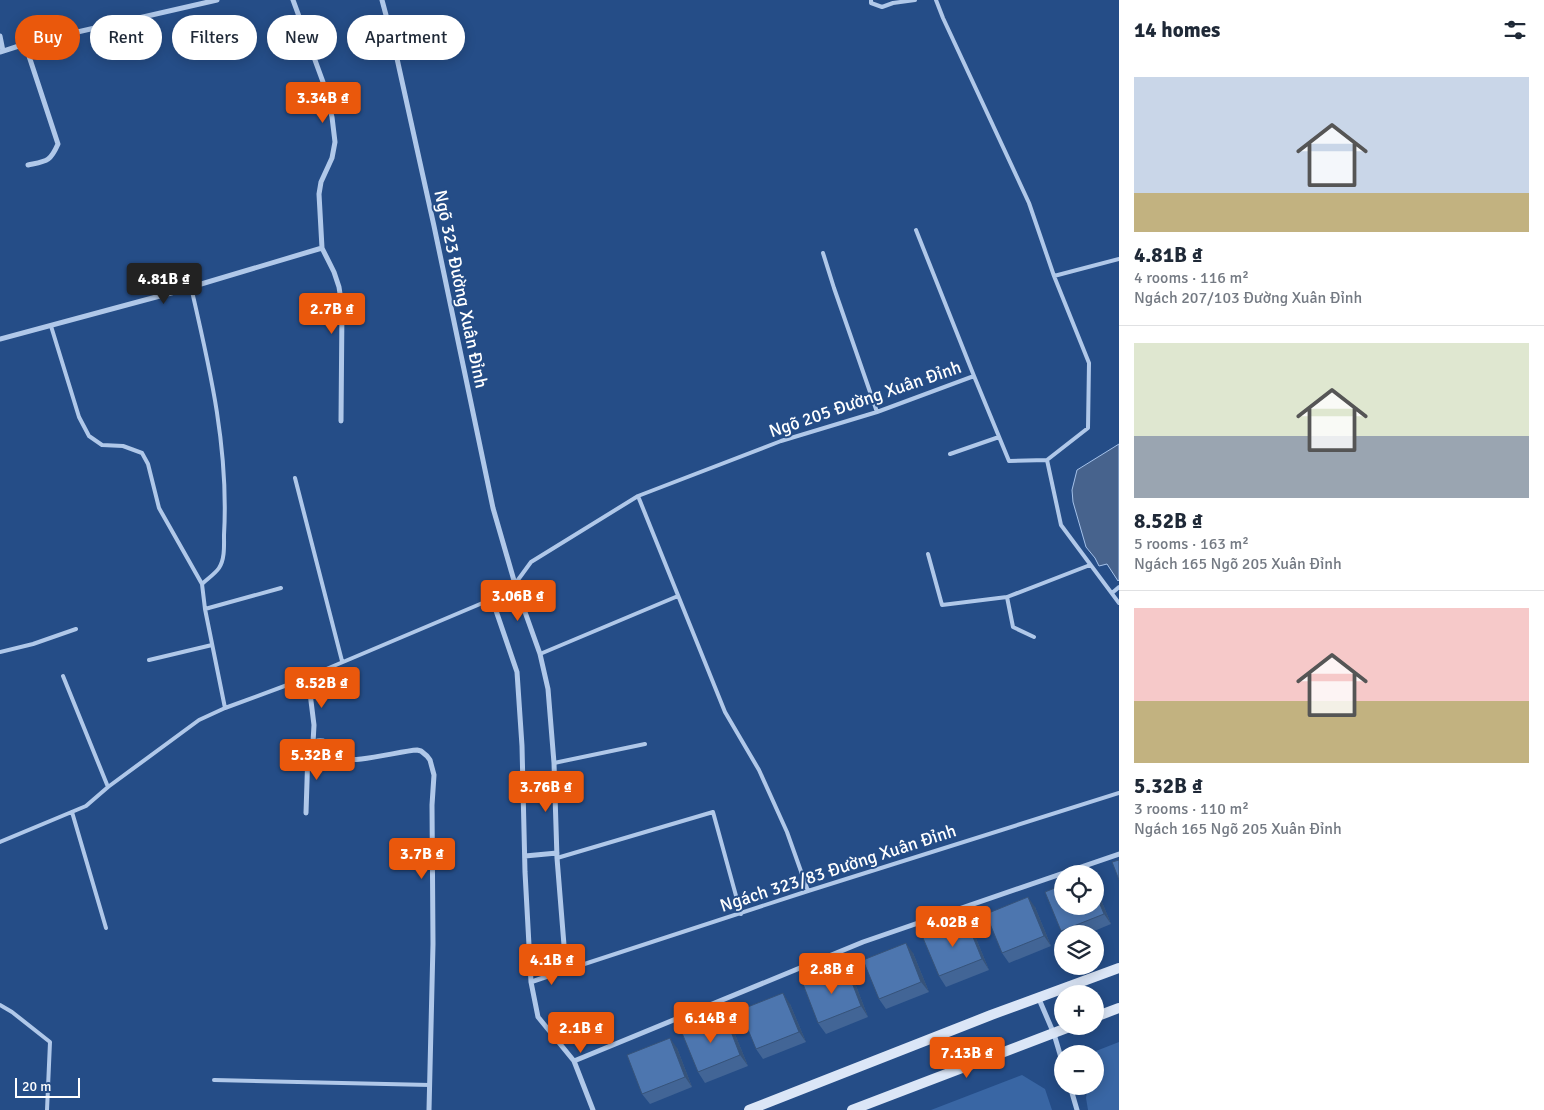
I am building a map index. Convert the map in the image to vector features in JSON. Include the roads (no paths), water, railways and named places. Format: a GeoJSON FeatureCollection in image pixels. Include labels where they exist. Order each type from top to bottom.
{"type":"FeatureCollection","features":[{"type":"Feature","properties":{"kind":"street"},"geometry":{"type":"LineString","coordinates":[[80,31],[217,0]]}},
{"type":"Feature","properties":{"kind":"street"},"geometry":{"type":"LineString","coordinates":[[293,0],[323,82],[332,118],[335,142],[332,158],[321,182],[319,194],[322,248],[334,272],[339,287],[342,307],[341,421]]}},
{"type":"Feature","properties":{"kind":"street","name":"Ngõ 323 Đường Xuân Đỉnh"},"geometry":{"type":"LineString","coordinates":[[382,0],[409,111],[493,508],[515,584],[540,654],[548,689],[554,764],[557,855],[566,970]]}},
{"type":"Feature","properties":{"kind":"street"},"geometry":{"type":"LineString","coordinates":[[0,36],[2,52],[15,47]]}},
{"type":"Feature","properties":{"kind":"street"},"geometry":{"type":"LineString","coordinates":[[28,165],[44,162],[52,156],[58,144],[30,60]]}},
{"type":"Feature","properties":{"kind":"street"},"geometry":{"type":"LineString","coordinates":[[0,339],[191,287],[322,248]]}},
{"type":"Feature","properties":{"kind":"street"},"geometry":{"type":"LineString","coordinates":[[515,584],[492,599],[517,672],[522,746],[531,982],[538,1017],[574,1061],[593,1110]]}},
{"type":"Feature","properties":{"kind":"street"},"geometry":{"type":"LineString","coordinates":[[306,813],[308,751],[313,743],[314,724],[308,677]]}},
{"type":"Feature","properties":{"kind":"street"},"geometry":{"type":"LineString","coordinates":[[313,743],[320,740],[326,742],[333,753],[343,759],[365,758],[421,750],[430,760],[434,775],[432,805],[433,944],[429,1110]]}},
{"type":"Feature","properties":{"kind":"street"},"geometry":{"type":"LineString","coordinates":[[574,1061],[863,942],[1119,854]]}},
{"type":"Feature","properties":{"kind":"street"},"geometry":{"type":"LineString","coordinates":[[525,856],[557,855]]}},
{"type":"Feature","properties":{"kind":"street"},"geometry":{"type":"LineString","coordinates":[[749,1110],[992,1015],[1119,968]]}},
{"type":"Feature","properties":{"kind":"street"},"geometry":{"type":"LineString","coordinates":[[531,982],[566,970]]}},
{"type":"Feature","properties":{"kind":"street"},"geometry":{"type":"LineString","coordinates":[[852,1110],[1054,1034],[1039,999]]}},
{"type":"Feature","properties":{"kind":"street"},"geometry":{"type":"LineString","coordinates":[[1104,1014],[1119,1008]]}},
{"type":"Feature","properties":{"kind":"street"},"geometry":{"type":"LineString","coordinates":[[1073,1095],[1077,1110]]}},
{"type":"Feature","properties":{"kind":"lane"},"geometry":{"type":"LineString","coordinates":[[870,0],[871,3],[882,7],[893,3],[915,0]]}},
{"type":"Feature","properties":{"kind":"lane"},"geometry":{"type":"LineString","coordinates":[[936,0],[1029,202],[1054,276],[1089,363],[1088,428],[1047,460],[1060,525],[1119,603]]}},
{"type":"Feature","properties":{"kind":"lane"},"geometry":{"type":"LineString","coordinates":[[916,230],[974,376]]}},
{"type":"Feature","properties":{"kind":"lane"},"geometry":{"type":"LineString","coordinates":[[823,253],[878,412]]}},
{"type":"Feature","properties":{"kind":"lane"},"geometry":{"type":"LineString","coordinates":[[1054,276],[1119,259]]}},
{"type":"Feature","properties":{"kind":"lane"},"geometry":{"type":"LineString","coordinates":[[191,287],[214,385],[226,506],[223,554],[219,568],[202,584]]}},
{"type":"Feature","properties":{"kind":"lane"},"geometry":{"type":"LineString","coordinates":[[51,326],[79,417],[89,436],[102,445],[122,446],[142,454],[148,464],[159,508],[202,584],[205,609],[225,708]]}},
{"type":"Feature","properties":{"kind":"lane","name":"Ngõ 205 Đường Xuân Đỉnh"},"geometry":{"type":"LineString","coordinates":[[515,584],[531,562],[638,496],[781,441],[878,412],[974,376],[1009,461],[1047,460]]}},
{"type":"Feature","properties":{"kind":"lane"},"geometry":{"type":"LineString","coordinates":[[950,454],[999,436]]}},
{"type":"Feature","properties":{"kind":"lane"},"geometry":{"type":"LineString","coordinates":[[295,478],[342,662]]}},
{"type":"Feature","properties":{"kind":"lane"},"geometry":{"type":"LineString","coordinates":[[638,496],[725,712],[759,770],[787,832],[808,891]]}},
{"type":"Feature","properties":{"kind":"lane"},"geometry":{"type":"LineString","coordinates":[[928,554],[942,605],[1007,597],[1090,565]]}},
{"type":"Feature","properties":{"kind":"lane"},"geometry":{"type":"LineString","coordinates":[[205,609],[280,588]]}},
{"type":"Feature","properties":{"kind":"lane"},"geometry":{"type":"LineString","coordinates":[[1112,593],[1119,588]]}},
{"type":"Feature","properties":{"kind":"lane"},"geometry":{"type":"LineString","coordinates":[[540,654],[678,596]]}},
{"type":"Feature","properties":{"kind":"lane"},"geometry":{"type":"LineString","coordinates":[[1007,597],[1013,627],[1034,637]]}},
{"type":"Feature","properties":{"kind":"lane"},"geometry":{"type":"LineString","coordinates":[[0,842],[86,806],[108,787],[199,720],[225,708],[308,677],[492,599]]}},
{"type":"Feature","properties":{"kind":"lane"},"geometry":{"type":"LineString","coordinates":[[0,652],[26,646],[76,629]]}},
{"type":"Feature","properties":{"kind":"lane"},"geometry":{"type":"LineString","coordinates":[[149,660],[212,645]]}},
{"type":"Feature","properties":{"kind":"lane"},"geometry":{"type":"LineString","coordinates":[[63,676],[108,787]]}},
{"type":"Feature","properties":{"kind":"lane"},"geometry":{"type":"LineString","coordinates":[[554,764],[645,744]]}},
{"type":"Feature","properties":{"kind":"lane","name":"Ngách 323/83 Đường Xuân Đỉnh"},"geometry":{"type":"LineString","coordinates":[[566,970],[1119,793]]}},
{"type":"Feature","properties":{"kind":"lane"},"geometry":{"type":"LineString","coordinates":[[72,812],[106,928]]}},
{"type":"Feature","properties":{"kind":"lane"},"geometry":{"type":"LineString","coordinates":[[557,855],[713,812],[741,914]]}},
{"type":"Feature","properties":{"kind":"lane"},"geometry":{"type":"LineString","coordinates":[[0,1005],[50,1042],[47,1110]]}},
{"type":"Feature","properties":{"kind":"lane"},"geometry":{"type":"LineString","coordinates":[[214,1080],[430,1085]]}}]}
